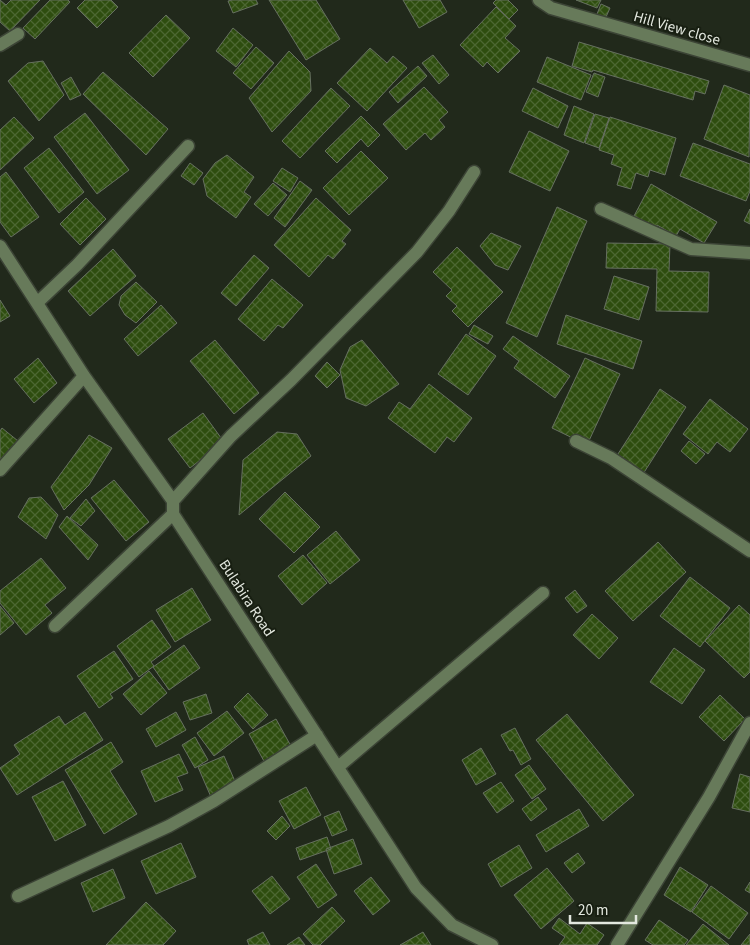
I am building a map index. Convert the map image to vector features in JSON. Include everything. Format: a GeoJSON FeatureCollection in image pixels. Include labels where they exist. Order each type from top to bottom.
{"type":"FeatureCollection","features":[{"type":"Feature","properties":{"kind":"street","name":"Hill View close"},"geometry":{"type":"LineString","coordinates":[[539,0],[551,8],[560,11],[750,66]]}},
{"type":"Feature","properties":{"kind":"street"},"geometry":{"type":"LineString","coordinates":[[0,45],[18,34]]}},
{"type":"Feature","properties":{"kind":"street"},"geometry":{"type":"LineString","coordinates":[[37,303],[77,265],[188,146]]}},
{"type":"Feature","properties":{"kind":"street"},"geometry":{"type":"LineString","coordinates":[[55,626],[173,507],[231,436],[291,380],[417,252],[449,211],[474,172]]}},
{"type":"Feature","properties":{"kind":"street"},"geometry":{"type":"LineString","coordinates":[[601,209],[691,249],[750,253]]}},
{"type":"Feature","properties":{"kind":"street","name":"Bulabira Road"},"geometry":{"type":"LineString","coordinates":[[0,246],[84,376],[173,507],[416,888],[452,925],[492,945]]}},
{"type":"Feature","properties":{"kind":"street"},"geometry":{"type":"LineString","coordinates":[[0,470],[84,376]]}},
{"type":"Feature","properties":{"kind":"street"},"geometry":{"type":"LineString","coordinates":[[576,441],[611,458],[750,551]]}},
{"type":"Feature","properties":{"kind":"street"},"geometry":{"type":"LineString","coordinates":[[338,767],[543,593]]}},
{"type":"Feature","properties":{"kind":"street"},"geometry":{"type":"LineString","coordinates":[[617,945],[709,797],[750,723]]}},
{"type":"Feature","properties":{"kind":"street"},"geometry":{"type":"LineString","coordinates":[[18,896],[169,826],[214,802],[317,735]]}},
{"type":"Feature","properties":{"kind":"building"},"geometry":{"type":"Polygon","coordinates":[[[0,0],[6,5],[11,0],[40,0],[10,31],[0,22],[0,0]]]}},
{"type":"Feature","properties":{"kind":"building"},"geometry":{"type":"Polygon","coordinates":[[[50,0],[68,0],[70,2],[35,39],[23,28],[50,0]]]}},
{"type":"Feature","properties":{"kind":"building"},"geometry":{"type":"Polygon","coordinates":[[[85,0],[111,0],[118,7],[97,28],[77,8],[85,0]]]}},
{"type":"Feature","properties":{"kind":"building"},"geometry":{"type":"Polygon","coordinates":[[[256,0],[258,4],[233,13],[228,1],[256,0]]]}},
{"type":"Feature","properties":{"kind":"building"},"geometry":{"type":"Polygon","coordinates":[[[269,0],[316,0],[340,39],[306,60],[269,0]]]}},
{"type":"Feature","properties":{"kind":"building"},"geometry":{"type":"Polygon","coordinates":[[[403,0],[440,0],[447,12],[419,28],[403,0]]]}},
{"type":"Feature","properties":{"kind":"building"},"geometry":{"type":"Polygon","coordinates":[[[496,0],[508,0],[518,10],[509,19],[493,3],[496,0]]]}},
{"type":"Feature","properties":{"kind":"building"},"geometry":{"type":"Polygon","coordinates":[[[576,0],[601,0],[597,8],[576,0]]]}},
{"type":"Feature","properties":{"kind":"building"},"geometry":{"type":"Polygon","coordinates":[[[601,4],[610,8],[606,17],[597,14],[601,4]]]}},
{"type":"Feature","properties":{"kind":"building"},"geometry":{"type":"Polygon","coordinates":[[[496,7],[516,26],[505,38],[520,51],[498,73],[487,62],[483,67],[460,45],[496,7]]]}},
{"type":"Feature","properties":{"kind":"building"},"geometry":{"type":"Polygon","coordinates":[[[166,15],[190,38],[153,77],[129,53],[166,15]]]}},
{"type":"Feature","properties":{"kind":"building"},"geometry":{"type":"Polygon","coordinates":[[[233,28],[253,45],[236,67],[216,51],[233,28]]]}},
{"type":"Feature","properties":{"kind":"building"},"geometry":{"type":"Polygon","coordinates":[[[579,42],[709,81],[705,94],[695,91],[693,100],[593,70],[592,72],[572,66],[579,42]]]}},
{"type":"Feature","properties":{"kind":"building"},"geometry":{"type":"Polygon","coordinates":[[[256,47],[274,63],[251,89],[233,73],[256,47]]]}},
{"type":"Feature","properties":{"kind":"building"},"geometry":{"type":"Polygon","coordinates":[[[370,48],[387,63],[393,56],[407,68],[367,111],[337,83],[370,48]]]}},
{"type":"Feature","properties":{"kind":"building"},"geometry":{"type":"Polygon","coordinates":[[[289,51],[310,72],[311,91],[272,132],[249,98],[289,51]]]}},
{"type":"Feature","properties":{"kind":"building"},"geometry":{"type":"Polygon","coordinates":[[[433,55],[449,75],[439,84],[422,63],[433,55]]]}},
{"type":"Feature","properties":{"kind":"building"},"geometry":{"type":"Polygon","coordinates":[[[547,57],[591,75],[581,100],[537,82],[547,57]]]}},
{"type":"Feature","properties":{"kind":"building"},"geometry":{"type":"Polygon","coordinates":[[[43,61],[64,95],[39,121],[8,81],[28,63],[43,61]]]}},
{"type":"Feature","properties":{"kind":"building"},"geometry":{"type":"Polygon","coordinates":[[[418,66],[427,76],[398,103],[389,92],[418,66]]]}},
{"type":"Feature","properties":{"kind":"building"},"geometry":{"type":"Polygon","coordinates":[[[103,72],[168,129],[146,155],[83,94],[103,72]]]}},
{"type":"Feature","properties":{"kind":"building"},"geometry":{"type":"Polygon","coordinates":[[[594,73],[605,77],[598,97],[586,92],[594,73]]]}},
{"type":"Feature","properties":{"kind":"building"},"geometry":{"type":"Polygon","coordinates":[[[71,77],[81,95],[70,100],[61,83],[71,77]]]}},
{"type":"Feature","properties":{"kind":"building"},"geometry":{"type":"Polygon","coordinates":[[[724,85],[750,95],[749,157],[704,139],[724,85]]]}},
{"type":"Feature","properties":{"kind":"building"},"geometry":{"type":"Polygon","coordinates":[[[424,87],[448,112],[439,120],[445,127],[431,140],[425,133],[406,150],[383,124],[424,87]]]}},
{"type":"Feature","properties":{"kind":"building"},"geometry":{"type":"Polygon","coordinates":[[[331,88],[350,106],[300,158],[282,141],[331,88]]]}},
{"type":"Feature","properties":{"kind":"building"},"geometry":{"type":"Polygon","coordinates":[[[533,88],[568,106],[558,128],[522,111],[533,88]]]}},
{"type":"Feature","properties":{"kind":"building"},"geometry":{"type":"Polygon","coordinates":[[[574,106],[594,114],[584,143],[564,135],[574,106]]]}},
{"type":"Feature","properties":{"kind":"building"},"geometry":{"type":"Polygon","coordinates":[[[85,113],[129,170],[97,194],[54,137],[85,113]]]}},
{"type":"Feature","properties":{"kind":"building"},"geometry":{"type":"Polygon","coordinates":[[[595,114],[609,118],[599,148],[585,143],[595,114]]]}},
{"type":"Feature","properties":{"kind":"building"},"geometry":{"type":"Polygon","coordinates":[[[361,116],[380,135],[368,147],[361,139],[337,163],[325,151],[361,116]]]}},
{"type":"Feature","properties":{"kind":"building"},"geometry":{"type":"Polygon","coordinates":[[[14,117],[34,138],[0,170],[0,130],[14,117]]]}},
{"type":"Feature","properties":{"kind":"building"},"geometry":{"type":"Polygon","coordinates":[[[610,117],[676,138],[665,175],[650,170],[648,177],[636,173],[631,189],[617,185],[622,168],[611,164],[614,155],[599,150],[610,117]]]}},
{"type":"Feature","properties":{"kind":"building"},"geometry":{"type":"Polygon","coordinates":[[[529,131],[569,151],[550,191],[509,172],[529,131]]]}},
{"type":"Feature","properties":{"kind":"building"},"geometry":{"type":"Polygon","coordinates":[[[693,143],[750,164],[750,191],[746,201],[680,176],[693,143]]]}},
{"type":"Feature","properties":{"kind":"building"},"geometry":{"type":"Polygon","coordinates":[[[49,148],[84,192],[59,213],[24,168],[49,148]]]}},
{"type":"Feature","properties":{"kind":"building"},"geometry":{"type":"Polygon","coordinates":[[[361,151],[388,178],[349,215],[323,188],[361,151]]]}},
{"type":"Feature","properties":{"kind":"building"},"geometry":{"type":"Polygon","coordinates":[[[227,155],[254,177],[244,192],[251,197],[236,218],[207,196],[203,179],[215,163],[227,155]]]}},
{"type":"Feature","properties":{"kind":"building"},"geometry":{"type":"Polygon","coordinates":[[[190,163],[203,173],[194,185],[181,176],[190,163]]]}},
{"type":"Feature","properties":{"kind":"building"},"geometry":{"type":"Polygon","coordinates":[[[282,168],[298,178],[290,192],[273,181],[282,168]]]}},
{"type":"Feature","properties":{"kind":"building"},"geometry":{"type":"Polygon","coordinates":[[[6,172],[39,217],[11,237],[0,222],[0,177],[6,172]]]}},
{"type":"Feature","properties":{"kind":"building"},"geometry":{"type":"Polygon","coordinates":[[[300,181],[312,190],[285,227],[274,218],[300,181]]]}},
{"type":"Feature","properties":{"kind":"building"},"geometry":{"type":"Polygon","coordinates":[[[273,183],[287,195],[268,216],[254,204],[273,183]]]}},
{"type":"Feature","properties":{"kind":"building"},"geometry":{"type":"Polygon","coordinates":[[[651,184],[717,222],[704,243],[680,229],[676,236],[657,225],[656,228],[634,216],[651,184]]]}},
{"type":"Feature","properties":{"kind":"building"},"geometry":{"type":"Polygon","coordinates":[[[86,198],[106,219],[80,245],[60,224],[86,198]]]}},
{"type":"Feature","properties":{"kind":"building"},"geometry":{"type":"Polygon","coordinates":[[[316,198],[351,230],[342,241],[346,244],[333,259],[328,255],[309,277],[274,245],[316,198]]]}},
{"type":"Feature","properties":{"kind":"building"},"geometry":{"type":"Polygon","coordinates":[[[557,207],[587,221],[537,337],[506,323],[557,207]]]}},
{"type":"Feature","properties":{"kind":"building"},"geometry":{"type":"Polygon","coordinates":[[[750,209],[750,224],[744,221],[750,209]]]}},
{"type":"Feature","properties":{"kind":"building"},"geometry":{"type":"Polygon","coordinates":[[[491,233],[521,246],[508,270],[495,265],[480,246],[491,233]]]}},
{"type":"Feature","properties":{"kind":"building"},"geometry":{"type":"Polygon","coordinates":[[[607,243],[670,244],[669,271],[709,272],[708,312],[656,311],[657,269],[606,268],[607,243]]]}},
{"type":"Feature","properties":{"kind":"building"},"geometry":{"type":"Polygon","coordinates":[[[457,247],[503,292],[468,327],[452,311],[457,306],[446,296],[452,290],[433,272],[457,247]]]}},
{"type":"Feature","properties":{"kind":"building"},"geometry":{"type":"Polygon","coordinates":[[[113,249],[136,276],[90,316],[68,291],[113,249]]]}},
{"type":"Feature","properties":{"kind":"building"},"geometry":{"type":"Polygon","coordinates":[[[254,255],[269,268],[236,306],[221,293],[254,255]]]}},
{"type":"Feature","properties":{"kind":"building"},"geometry":{"type":"Polygon","coordinates":[[[614,276],[649,287],[639,320],[604,309],[614,276]]]}},
{"type":"Feature","properties":{"kind":"building"},"geometry":{"type":"Polygon","coordinates":[[[272,279],[303,305],[283,328],[278,325],[264,341],[238,319],[272,279]]]}},
{"type":"Feature","properties":{"kind":"building"},"geometry":{"type":"Polygon","coordinates":[[[136,282],[157,302],[136,323],[125,315],[119,305],[121,296],[136,282]]]}},
{"type":"Feature","properties":{"kind":"building"},"geometry":{"type":"Polygon","coordinates":[[[0,300],[10,316],[0,322],[0,300]]]}},
{"type":"Feature","properties":{"kind":"building"},"geometry":{"type":"Polygon","coordinates":[[[161,305],[177,323],[138,356],[124,339],[161,305]]]}},
{"type":"Feature","properties":{"kind":"building"},"geometry":{"type":"Polygon","coordinates":[[[566,315],[642,341],[633,369],[557,344],[566,315]]]}},
{"type":"Feature","properties":{"kind":"building"},"geometry":{"type":"Polygon","coordinates":[[[474,325],[493,336],[488,344],[469,334],[474,325]]]}},
{"type":"Feature","properties":{"kind":"building"},"geometry":{"type":"Polygon","coordinates":[[[466,334],[496,356],[468,395],[438,374],[466,334]]]}},
{"type":"Feature","properties":{"kind":"building"},"geometry":{"type":"Polygon","coordinates":[[[513,336],[570,376],[555,398],[514,368],[519,361],[503,349],[513,336]]]}},
{"type":"Feature","properties":{"kind":"building"},"geometry":{"type":"Polygon","coordinates":[[[215,340],[259,393],[234,414],[190,361],[215,340]]]}},
{"type":"Feature","properties":{"kind":"building"},"geometry":{"type":"Polygon","coordinates":[[[362,340],[399,384],[366,406],[346,398],[340,370],[350,347],[362,340]]]}},
{"type":"Feature","properties":{"kind":"building"},"geometry":{"type":"Polygon","coordinates":[[[38,358],[57,383],[34,403],[14,379],[38,358]]]}},
{"type":"Feature","properties":{"kind":"building"},"geometry":{"type":"Polygon","coordinates":[[[585,358],[620,374],[587,445],[552,428],[585,358]]]}},
{"type":"Feature","properties":{"kind":"building"},"geometry":{"type":"Polygon","coordinates":[[[327,362],[340,375],[327,388],[315,376],[327,362]]]}},
{"type":"Feature","properties":{"kind":"building"},"geometry":{"type":"Polygon","coordinates":[[[429,384],[472,418],[454,442],[447,437],[435,453],[388,418],[399,402],[410,409],[429,384]]]}},
{"type":"Feature","properties":{"kind":"building"},"geometry":{"type":"Polygon","coordinates":[[[660,389],[686,407],[643,474],[616,457],[660,389]]]}},
{"type":"Feature","properties":{"kind":"building"},"geometry":{"type":"Polygon","coordinates":[[[710,399],[748,429],[730,452],[717,442],[708,454],[683,434],[710,399]]]}},
{"type":"Feature","properties":{"kind":"building"},"geometry":{"type":"Polygon","coordinates":[[[203,413],[224,442],[190,468],[168,439],[203,413]]]}},
{"type":"Feature","properties":{"kind":"building"},"geometry":{"type":"Polygon","coordinates":[[[2,428],[23,445],[0,463],[0,431],[2,428]]]}},
{"type":"Feature","properties":{"kind":"building"},"geometry":{"type":"Polygon","coordinates":[[[277,432],[297,434],[311,456],[239,515],[243,460],[277,432]]]}},
{"type":"Feature","properties":{"kind":"building"},"geometry":{"type":"Polygon","coordinates":[[[89,435],[112,448],[89,485],[64,510],[51,487],[89,435]]]}},
{"type":"Feature","properties":{"kind":"building"},"geometry":{"type":"Polygon","coordinates":[[[689,441],[705,454],[696,464],[681,451],[689,441]]]}},
{"type":"Feature","properties":{"kind":"building"},"geometry":{"type":"Polygon","coordinates":[[[114,480],[149,522],[126,541],[91,498],[114,480]]]}},
{"type":"Feature","properties":{"kind":"building"},"geometry":{"type":"Polygon","coordinates":[[[285,492],[320,527],[294,553],[259,519],[285,492]]]}},
{"type":"Feature","properties":{"kind":"building"},"geometry":{"type":"Polygon","coordinates":[[[41,497],[58,515],[46,539],[18,517],[29,498],[41,497]]]}},
{"type":"Feature","properties":{"kind":"building"},"geometry":{"type":"Polygon","coordinates":[[[86,499],[95,511],[81,526],[70,518],[86,499]]]}},
{"type":"Feature","properties":{"kind":"building"},"geometry":{"type":"Polygon","coordinates":[[[67,516],[98,545],[88,560],[59,527],[67,516]]]}},
{"type":"Feature","properties":{"kind":"building"},"geometry":{"type":"Polygon","coordinates":[[[336,531],[360,560],[330,584],[307,555],[336,531]]]}},
{"type":"Feature","properties":{"kind":"building"},"geometry":{"type":"Polygon","coordinates":[[[658,542],[686,572],[633,621],[605,591],[658,542]]]}},
{"type":"Feature","properties":{"kind":"building"},"geometry":{"type":"Polygon","coordinates":[[[303,555],[327,583],[302,605],[278,576],[303,555]]]}},
{"type":"Feature","properties":{"kind":"building"},"geometry":{"type":"Polygon","coordinates":[[[41,558],[66,588],[45,605],[52,613],[26,635],[0,603],[0,591],[41,558]]]}},
{"type":"Feature","properties":{"kind":"building"},"geometry":{"type":"Polygon","coordinates":[[[690,577],[730,608],[700,647],[660,616],[690,577]]]}},
{"type":"Feature","properties":{"kind":"building"},"geometry":{"type":"Polygon","coordinates":[[[192,588],[211,620],[175,642],[156,610],[192,588]]]}},
{"type":"Feature","properties":{"kind":"building"},"geometry":{"type":"Polygon","coordinates":[[[575,590],[587,606],[577,613],[565,598],[575,590]]]}},
{"type":"Feature","properties":{"kind":"building"},"geometry":{"type":"Polygon","coordinates":[[[739,605],[750,615],[750,672],[744,678],[705,641],[739,605]]]}},
{"type":"Feature","properties":{"kind":"building"},"geometry":{"type":"Polygon","coordinates":[[[0,606],[14,623],[0,635],[0,606]]]}},
{"type":"Feature","properties":{"kind":"building"},"geometry":{"type":"Polygon","coordinates":[[[592,614],[618,638],[599,659],[573,635],[592,614]]]}},
{"type":"Feature","properties":{"kind":"building"},"geometry":{"type":"Polygon","coordinates":[[[152,620],[171,647],[151,662],[154,666],[139,677],[117,646],[152,620]]]}},
{"type":"Feature","properties":{"kind":"building"},"geometry":{"type":"Polygon","coordinates":[[[184,645],[200,668],[169,690],[153,667],[184,645]]]}},
{"type":"Feature","properties":{"kind":"building"},"geometry":{"type":"Polygon","coordinates":[[[674,648],[705,670],[682,704],[650,682],[674,648]]]}},
{"type":"Feature","properties":{"kind":"building"},"geometry":{"type":"Polygon","coordinates":[[[114,651],[133,679],[110,694],[113,698],[99,708],[77,676],[114,651]]]}},
{"type":"Feature","properties":{"kind":"building"},"geometry":{"type":"Polygon","coordinates":[[[149,671],[167,693],[141,715],[123,694],[149,671]]]}},
{"type":"Feature","properties":{"kind":"building"},"geometry":{"type":"Polygon","coordinates":[[[248,693],[268,715],[253,729],[234,707],[248,693]]]}},
{"type":"Feature","properties":{"kind":"building"},"geometry":{"type":"Polygon","coordinates":[[[206,694],[212,713],[190,720],[183,702],[206,694]]]}},
{"type":"Feature","properties":{"kind":"building"},"geometry":{"type":"Polygon","coordinates":[[[720,695],[745,719],[724,741],[699,717],[720,695]]]}},
{"type":"Feature","properties":{"kind":"building"},"geometry":{"type":"Polygon","coordinates":[[[227,711],[244,733],[214,756],[197,733],[227,711]]]}},
{"type":"Feature","properties":{"kind":"building"},"geometry":{"type":"Polygon","coordinates":[[[85,712],[103,740],[17,795],[0,768],[20,754],[14,745],[59,716],[65,725],[85,712]]]}},
{"type":"Feature","properties":{"kind":"building"},"geometry":{"type":"Polygon","coordinates":[[[176,712],[186,730],[156,747],[146,729],[176,712]]]}},
{"type":"Feature","properties":{"kind":"building"},"geometry":{"type":"Polygon","coordinates":[[[567,714],[634,795],[603,821],[536,740],[567,714]]]}},
{"type":"Feature","properties":{"kind":"building"},"geometry":{"type":"Polygon","coordinates":[[[276,719],[292,748],[265,763],[249,734],[276,719]]]}},
{"type":"Feature","properties":{"kind":"building"},"geometry":{"type":"Polygon","coordinates":[[[515,728],[531,759],[521,765],[513,750],[510,751],[501,735],[515,728]]]}},
{"type":"Feature","properties":{"kind":"building"},"geometry":{"type":"Polygon","coordinates":[[[195,737],[208,760],[195,768],[182,745],[195,737]]]}},
{"type":"Feature","properties":{"kind":"building"},"geometry":{"type":"Polygon","coordinates":[[[111,742],[123,762],[110,771],[137,814],[104,834],[65,770],[111,742]]]}},
{"type":"Feature","properties":{"kind":"building"},"geometry":{"type":"Polygon","coordinates":[[[481,748],[496,774],[476,785],[462,760],[481,748]]]}},
{"type":"Feature","properties":{"kind":"building"},"geometry":{"type":"Polygon","coordinates":[[[179,754],[188,773],[177,777],[183,790],[155,802],[141,771],[179,754]]]}},
{"type":"Feature","properties":{"kind":"building"},"geometry":{"type":"Polygon","coordinates":[[[224,756],[237,786],[211,797],[198,767],[224,756]]]}},
{"type":"Feature","properties":{"kind":"building"},"geometry":{"type":"Polygon","coordinates":[[[529,765],[546,789],[532,799],[515,775],[529,765]]]}},
{"type":"Feature","properties":{"kind":"building"},"geometry":{"type":"Polygon","coordinates":[[[740,774],[750,777],[750,812],[732,808],[740,774]]]}},
{"type":"Feature","properties":{"kind":"building"},"geometry":{"type":"Polygon","coordinates":[[[63,781],[86,825],[55,841],[32,797],[63,781]]]}},
{"type":"Feature","properties":{"kind":"building"},"geometry":{"type":"Polygon","coordinates":[[[501,782],[514,801],[497,813],[483,793],[501,782]]]}},
{"type":"Feature","properties":{"kind":"building"},"geometry":{"type":"Polygon","coordinates":[[[306,787],[321,815],[294,829],[279,801],[306,787]]]}},
{"type":"Feature","properties":{"kind":"building"},"geometry":{"type":"Polygon","coordinates":[[[538,797],[547,809],[531,821],[522,809],[538,797]]]}},
{"type":"Feature","properties":{"kind":"building"},"geometry":{"type":"Polygon","coordinates":[[[579,809],[589,826],[546,852],[536,835],[579,809]]]}},
{"type":"Feature","properties":{"kind":"building"},"geometry":{"type":"Polygon","coordinates":[[[339,811],[347,830],[332,836],[324,817],[339,811]]]}},
{"type":"Feature","properties":{"kind":"building"},"geometry":{"type":"Polygon","coordinates":[[[282,816],[290,826],[276,840],[267,831],[282,816]]]}},
{"type":"Feature","properties":{"kind":"building"},"geometry":{"type":"Polygon","coordinates":[[[327,837],[331,849],[300,860],[296,848],[327,837]]]}},
{"type":"Feature","properties":{"kind":"building"},"geometry":{"type":"Polygon","coordinates":[[[353,839],[362,864],[334,874],[326,849],[353,839]]]}},
{"type":"Feature","properties":{"kind":"building"},"geometry":{"type":"Polygon","coordinates":[[[181,843],[196,877],[156,894],[141,861],[181,843]]]}},
{"type":"Feature","properties":{"kind":"building"},"geometry":{"type":"Polygon","coordinates":[[[519,845],[532,868],[501,887],[488,864],[519,845]]]}},
{"type":"Feature","properties":{"kind":"building"},"geometry":{"type":"Polygon","coordinates":[[[578,853],[585,863],[572,873],[564,863],[578,853]]]}},
{"type":"Feature","properties":{"kind":"building"},"geometry":{"type":"Polygon","coordinates":[[[316,864],[337,895],[318,908],[297,877],[316,864]]]}},
{"type":"Feature","properties":{"kind":"building"},"geometry":{"type":"Polygon","coordinates":[[[680,867],[708,885],[691,912],[664,895],[680,867]]]}},
{"type":"Feature","properties":{"kind":"building"},"geometry":{"type":"Polygon","coordinates":[[[547,868],[574,901],[541,929],[514,895],[547,868]]]}},
{"type":"Feature","properties":{"kind":"building"},"geometry":{"type":"Polygon","coordinates":[[[113,869],[125,898],[93,912],[81,883],[113,869]]]}},
{"type":"Feature","properties":{"kind":"building"},"geometry":{"type":"Polygon","coordinates":[[[272,876],[290,899],[270,914],[252,891],[272,876]]]}},
{"type":"Feature","properties":{"kind":"building"},"geometry":{"type":"Polygon","coordinates":[[[371,877],[390,901],[373,915],[354,891],[371,877]]]}},
{"type":"Feature","properties":{"kind":"building"},"geometry":{"type":"Polygon","coordinates":[[[750,882],[750,893],[745,890],[750,882]]]}},
{"type":"Feature","properties":{"kind":"building"},"geometry":{"type":"Polygon","coordinates":[[[711,886],[748,913],[729,939],[692,912],[711,886]]]}},
{"type":"Feature","properties":{"kind":"building"},"geometry":{"type":"Polygon","coordinates":[[[146,902],[176,931],[163,945],[106,945],[146,902]]]}},
{"type":"Feature","properties":{"kind":"building"},"geometry":{"type":"Polygon","coordinates":[[[332,907],[345,921],[320,945],[313,945],[303,934],[332,907]]]}},
{"type":"Feature","properties":{"kind":"building"},"geometry":{"type":"Polygon","coordinates":[[[559,918],[580,934],[587,923],[604,935],[597,945],[559,945],[565,937],[552,928],[559,918]]]}},
{"type":"Feature","properties":{"kind":"building"},"geometry":{"type":"Polygon","coordinates":[[[659,920],[688,940],[684,945],[653,945],[645,940],[659,920]]]}},
{"type":"Feature","properties":{"kind":"building"},"geometry":{"type":"Polygon","coordinates":[[[703,924],[729,945],[686,945],[703,924]]]}},
{"type":"Feature","properties":{"kind":"building"},"geometry":{"type":"Polygon","coordinates":[[[263,932],[270,945],[249,945],[247,940],[263,932]]]}},
{"type":"Feature","properties":{"kind":"building"},"geometry":{"type":"Polygon","coordinates":[[[423,932],[431,945],[400,945],[423,932]]]}},
{"type":"Feature","properties":{"kind":"building"},"geometry":{"type":"Polygon","coordinates":[[[750,934],[750,945],[741,945],[750,934]]]}},
{"type":"Feature","properties":{"kind":"building"},"geometry":{"type":"Polygon","coordinates":[[[299,937],[305,945],[287,945],[299,937]]]}}]}
